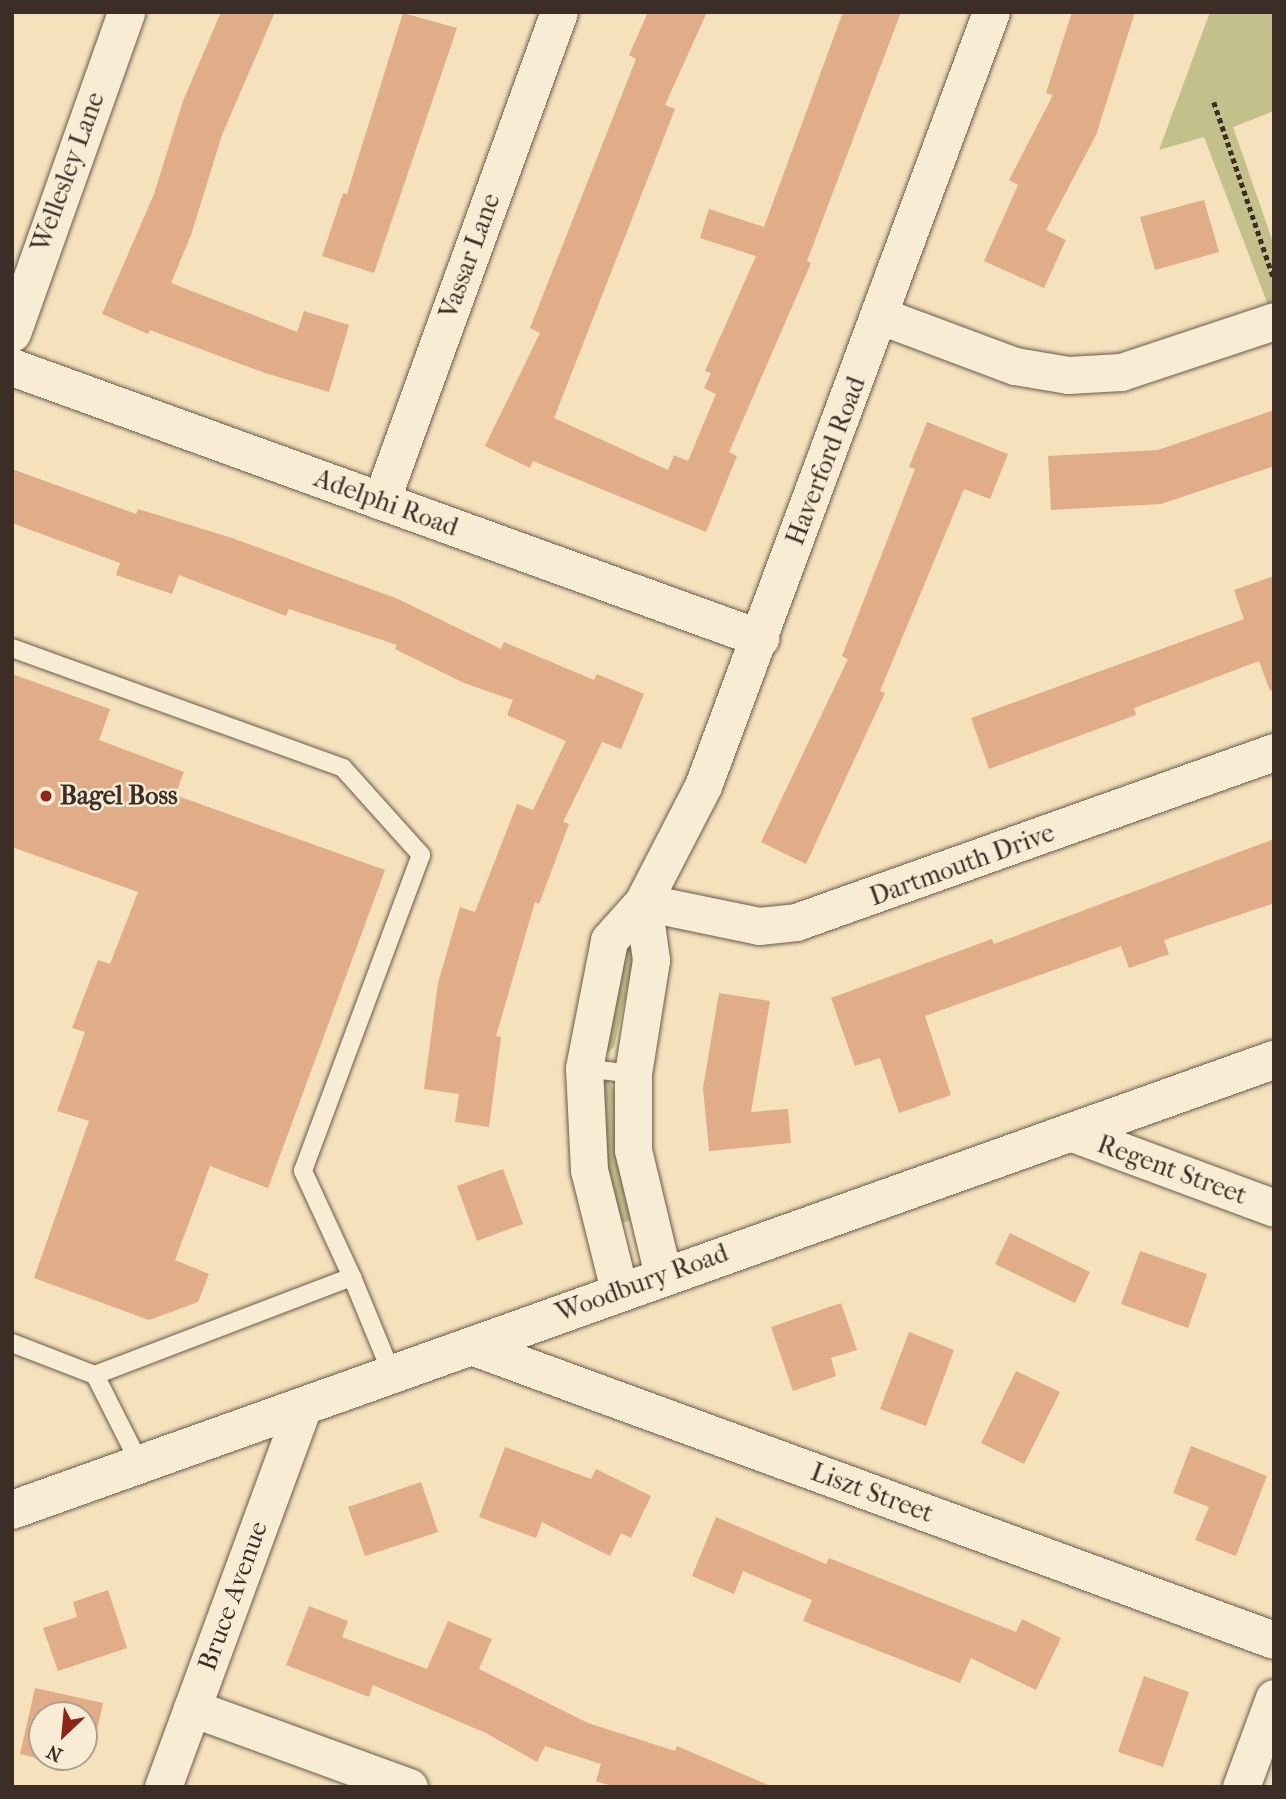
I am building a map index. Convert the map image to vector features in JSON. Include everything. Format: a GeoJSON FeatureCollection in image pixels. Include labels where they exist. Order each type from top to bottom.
{"type":"FeatureCollection","features":[{"type":"Feature","properties":{"kind":"main road","name":"Woodbury Road"},"geometry":{"type":"LineString","coordinates":[[12,1510],[471,1346],[619,1290],[1274,1060]]}},
{"type":"Feature","properties":{"kind":"street","name":"Wellesley Lane"},"geometry":{"type":"LineString","coordinates":[[12,333],[127,12]]}},
{"type":"Feature","properties":{"kind":"street","name":"Vassar Lane"},"geometry":{"type":"LineString","coordinates":[[380,501],[559,12]]}},
{"type":"Feature","properties":{"kind":"street","name":"Haverford Road"},"geometry":{"type":"LineString","coordinates":[[619,1290],[589,1170],[584,1068],[608,940],[642,902],[703,786],[881,316],[991,12]]}},
{"type":"Feature","properties":{"kind":"street"},"geometry":{"type":"LineString","coordinates":[[881,316],[1015,366],[1068,375],[1121,372],[1274,321]]}},
{"type":"Feature","properties":{"kind":"street","name":"Adelphi Road"},"geometry":{"type":"LineString","coordinates":[[12,367],[760,638]]}},
{"type":"Feature","properties":{"kind":"street","name":"Dartmouth Drive"},"geometry":{"type":"LineString","coordinates":[[642,902],[759,926],[796,922],[1274,751]]}},
{"type":"Feature","properties":{"kind":"street"},"geometry":{"type":"LineString","coordinates":[[642,902],[651,960],[633,1074],[634,1150],[663,1275]]}},
{"type":"Feature","properties":{"kind":"street","name":"Regent Street"},"geometry":{"type":"LineString","coordinates":[[1070,1132],[1274,1208]]}},
{"type":"Feature","properties":{"kind":"street","name":"Liszt Street"},"geometry":{"type":"LineString","coordinates":[[471,1346],[1274,1640]]}},
{"type":"Feature","properties":{"kind":"street","name":"Bruce Avenue"},"geometry":{"type":"LineString","coordinates":[[163,1787],[303,1406]]}},
{"type":"Feature","properties":{"kind":"street"},"geometry":{"type":"LineString","coordinates":[[1241,1787],[1274,1698]]}},
{"type":"Feature","properties":{"kind":"street"},"geometry":{"type":"LineString","coordinates":[[192,1708],[409,1787]]}},
{"type":"Feature","properties":{"kind":"lane"},"geometry":{"type":"LineString","coordinates":[[12,648],[343,768],[421,855],[303,1171],[352,1277],[392,1374]]}},
{"type":"Feature","properties":{"kind":"lane"},"geometry":{"type":"LineString","coordinates":[[584,1068],[633,1074]]}},
{"type":"Feature","properties":{"kind":"lane"},"geometry":{"type":"LineString","coordinates":[[12,1343],[95,1375],[352,1277]]}},
{"type":"Feature","properties":{"kind":"lane"},"geometry":{"type":"LineString","coordinates":[[95,1375],[140,1464]]}},
{"type":"Feature","properties":{"kind":"path"},"geometry":{"type":"LineString","coordinates":[[1214,102],[1274,279]]}},
{"type":"Feature","properties":{"kind":"shaded area"},"geometry":{"type":"Polygon","coordinates":[[[1210,12],[1274,12],[1274,111],[1233,127],[1274,245],[1274,303],[1268,305],[1204,137],[1159,150],[1210,12]]]}},
{"type":"Feature","properties":{"kind":"shaded area"},"geometry":{"type":"Polygon","coordinates":[[[630,940],[635,954],[614,1047],[604,1055],[620,947],[630,940]]]}},
{"type":"Feature","properties":{"kind":"shaded area"},"geometry":{"type":"Polygon","coordinates":[[[607,1079],[614,1090],[621,1168],[636,1218],[622,1223],[604,1167],[600,1085],[607,1079]]]}},
{"type":"Feature","properties":{"kind":"building"},"geometry":{"type":"Polygon","coordinates":[[[221,12],[275,12],[222,135],[191,235],[171,283],[297,332],[304,311],[349,325],[329,392],[265,373],[150,330],[148,334],[102,314],[154,194],[183,101],[221,12]]]}},
{"type":"Feature","properties":{"kind":"building"},"geometry":{"type":"Polygon","coordinates":[[[648,12],[707,12],[665,105],[675,109],[554,418],[668,470],[674,455],[688,461],[716,394],[704,388],[711,373],[705,371],[756,256],[700,238],[709,209],[764,227],[843,12],[901,12],[807,261],[811,263],[729,452],[737,456],[706,532],[533,461],[530,468],[485,446],[540,333],[530,328],[636,59],[629,55],[648,12]]]}},
{"type":"Feature","properties":{"kind":"building"},"geometry":{"type":"Polygon","coordinates":[[[1072,12],[1135,12],[1096,135],[1046,230],[1066,240],[1044,288],[984,261],[1018,185],[1009,180],[1053,95],[1046,93],[1072,12]]]}},
{"type":"Feature","properties":{"kind":"building"},"geometry":{"type":"Polygon","coordinates":[[[403,13],[457,28],[374,273],[322,256],[343,193],[347,194],[403,13]]]}},
{"type":"Feature","properties":{"kind":"building"},"geometry":{"type":"Polygon","coordinates":[[[1204,200],[1219,252],[1155,270],[1140,217],[1204,200]]]}},
{"type":"Feature","properties":{"kind":"building"},"geometry":{"type":"Polygon","coordinates":[[[1274,410],[1274,466],[1161,504],[1051,510],[1048,456],[1158,450],[1274,410]]]}},
{"type":"Feature","properties":{"kind":"building"},"geometry":{"type":"Polygon","coordinates":[[[927,422],[1008,454],[990,499],[964,489],[880,691],[885,693],[806,864],[761,842],[848,659],[842,656],[915,469],[909,467],[927,422]]]}},
{"type":"Feature","properties":{"kind":"building"},"geometry":{"type":"Polygon","coordinates":[[[12,469],[136,514],[138,509],[232,538],[398,599],[501,649],[504,642],[594,680],[597,674],[644,694],[621,749],[602,742],[563,822],[569,824],[539,904],[535,902],[496,1036],[501,1037],[489,1127],[455,1122],[459,1094],[424,1089],[438,983],[460,907],[475,912],[517,804],[533,810],[566,741],[507,715],[513,700],[464,683],[395,649],[397,645],[289,609],[286,616],[179,575],[172,594],[116,575],[120,563],[12,523],[12,469]]]}},
{"type":"Feature","properties":{"kind":"building"},"geometry":{"type":"Polygon","coordinates":[[[1274,576],[1274,690],[1270,691],[1259,661],[1134,708],[1136,715],[989,769],[971,718],[1244,619],[1234,590],[1274,576]]]}},
{"type":"Feature","properties":{"kind":"building"},"geometry":{"type":"Polygon","coordinates":[[[12,674],[110,709],[99,740],[184,772],[175,795],[385,870],[268,1188],[210,1166],[175,1260],[209,1274],[198,1302],[149,1320],[34,1278],[89,1121],[57,1111],[85,1032],[72,1028],[98,960],[110,964],[138,892],[12,847],[12,674]]]}},
{"type":"Feature","properties":{"kind":"building"},"geometry":{"type":"Polygon","coordinates":[[[1274,839],[1274,903],[1164,940],[1169,954],[1129,968],[1121,946],[925,1016],[951,1095],[899,1113],[880,1058],[855,1066],[831,998],[992,939],[994,944],[1274,839]]]}},
{"type":"Feature","properties":{"kind":"building"},"geometry":{"type":"Polygon","coordinates":[[[719,993],[770,1001],[751,1112],[788,1109],[791,1143],[709,1151],[703,1088],[719,993]]]}},
{"type":"Feature","properties":{"kind":"building"},"geometry":{"type":"Polygon","coordinates":[[[503,1169],[523,1224],[477,1241],[457,1186],[503,1169]]]}},
{"type":"Feature","properties":{"kind":"building"},"geometry":{"type":"Polygon","coordinates":[[[1010,1233],[1090,1272],[1075,1303],[995,1264],[1010,1233]]]}},
{"type":"Feature","properties":{"kind":"building"},"geometry":{"type":"Polygon","coordinates":[[[1140,1251],[1207,1274],[1188,1328],[1121,1304],[1140,1251]]]}},
{"type":"Feature","properties":{"kind":"building"},"geometry":{"type":"Polygon","coordinates":[[[841,1303],[857,1350],[831,1358],[836,1376],[793,1391],[771,1327],[841,1303]]]}},
{"type":"Feature","properties":{"kind":"building"},"geometry":{"type":"Polygon","coordinates":[[[909,1332],[954,1350],[926,1426],[880,1409],[909,1332]]]}},
{"type":"Feature","properties":{"kind":"building"},"geometry":{"type":"Polygon","coordinates":[[[1016,1371],[1060,1392],[1024,1464],[981,1443],[1016,1371]]]}},
{"type":"Feature","properties":{"kind":"building"},"geometry":{"type":"Polygon","coordinates":[[[1191,1446],[1267,1476],[1236,1556],[1195,1540],[1209,1507],[1173,1493],[1191,1446]]]}},
{"type":"Feature","properties":{"kind":"building"},"geometry":{"type":"Polygon","coordinates":[[[505,1447],[591,1479],[596,1469],[651,1496],[631,1538],[621,1533],[610,1556],[542,1522],[536,1538],[479,1517],[505,1447]]]}},
{"type":"Feature","properties":{"kind":"building"},"geometry":{"type":"Polygon","coordinates":[[[421,1482],[438,1532],[365,1556],[348,1507],[421,1482]]]}},
{"type":"Feature","properties":{"kind":"building"},"geometry":{"type":"Polygon","coordinates":[[[716,1517],[826,1564],[829,1558],[1016,1632],[1022,1619],[1061,1638],[1036,1690],[971,1658],[960,1683],[803,1621],[812,1600],[743,1571],[734,1594],[692,1576],[716,1517]]]}},
{"type":"Feature","properties":{"kind":"building"},"geometry":{"type":"Polygon","coordinates":[[[108,1590],[127,1648],[58,1671],[43,1628],[77,1617],[73,1602],[108,1590]]]}},
{"type":"Feature","properties":{"kind":"building"},"geometry":{"type":"Polygon","coordinates":[[[309,1606],[348,1621],[342,1637],[427,1669],[448,1621],[492,1639],[479,1669],[588,1723],[675,1751],[677,1746],[773,1787],[614,1787],[596,1781],[601,1764],[545,1746],[537,1762],[486,1733],[373,1685],[369,1697],[286,1665],[309,1606]]]}},
{"type":"Feature","properties":{"kind":"building"},"geometry":{"type":"Polygon","coordinates":[[[1144,1676],[1189,1692],[1163,1767],[1118,1752],[1144,1676]]]}},
{"type":"Feature","properties":{"kind":"building"},"geometry":{"type":"Polygon","coordinates":[[[35,1688],[94,1701],[32,1701],[35,1688]]]}},
{"type":"Feature","properties":{"kind":"building"},"geometry":{"type":"Polygon","coordinates":[[[98,1702],[103,1703],[98,1726],[98,1702]]]}},
{"type":"Feature","properties":{"kind":"building"},"geometry":{"type":"Polygon","coordinates":[[[28,1719],[28,1756],[20,1754],[28,1719]]]}},
{"type":"Feature","properties":{"kind":"place","name":"Bagel Boss"},"geometry":{"type":"Point","coordinates":[46,796]}}]}
